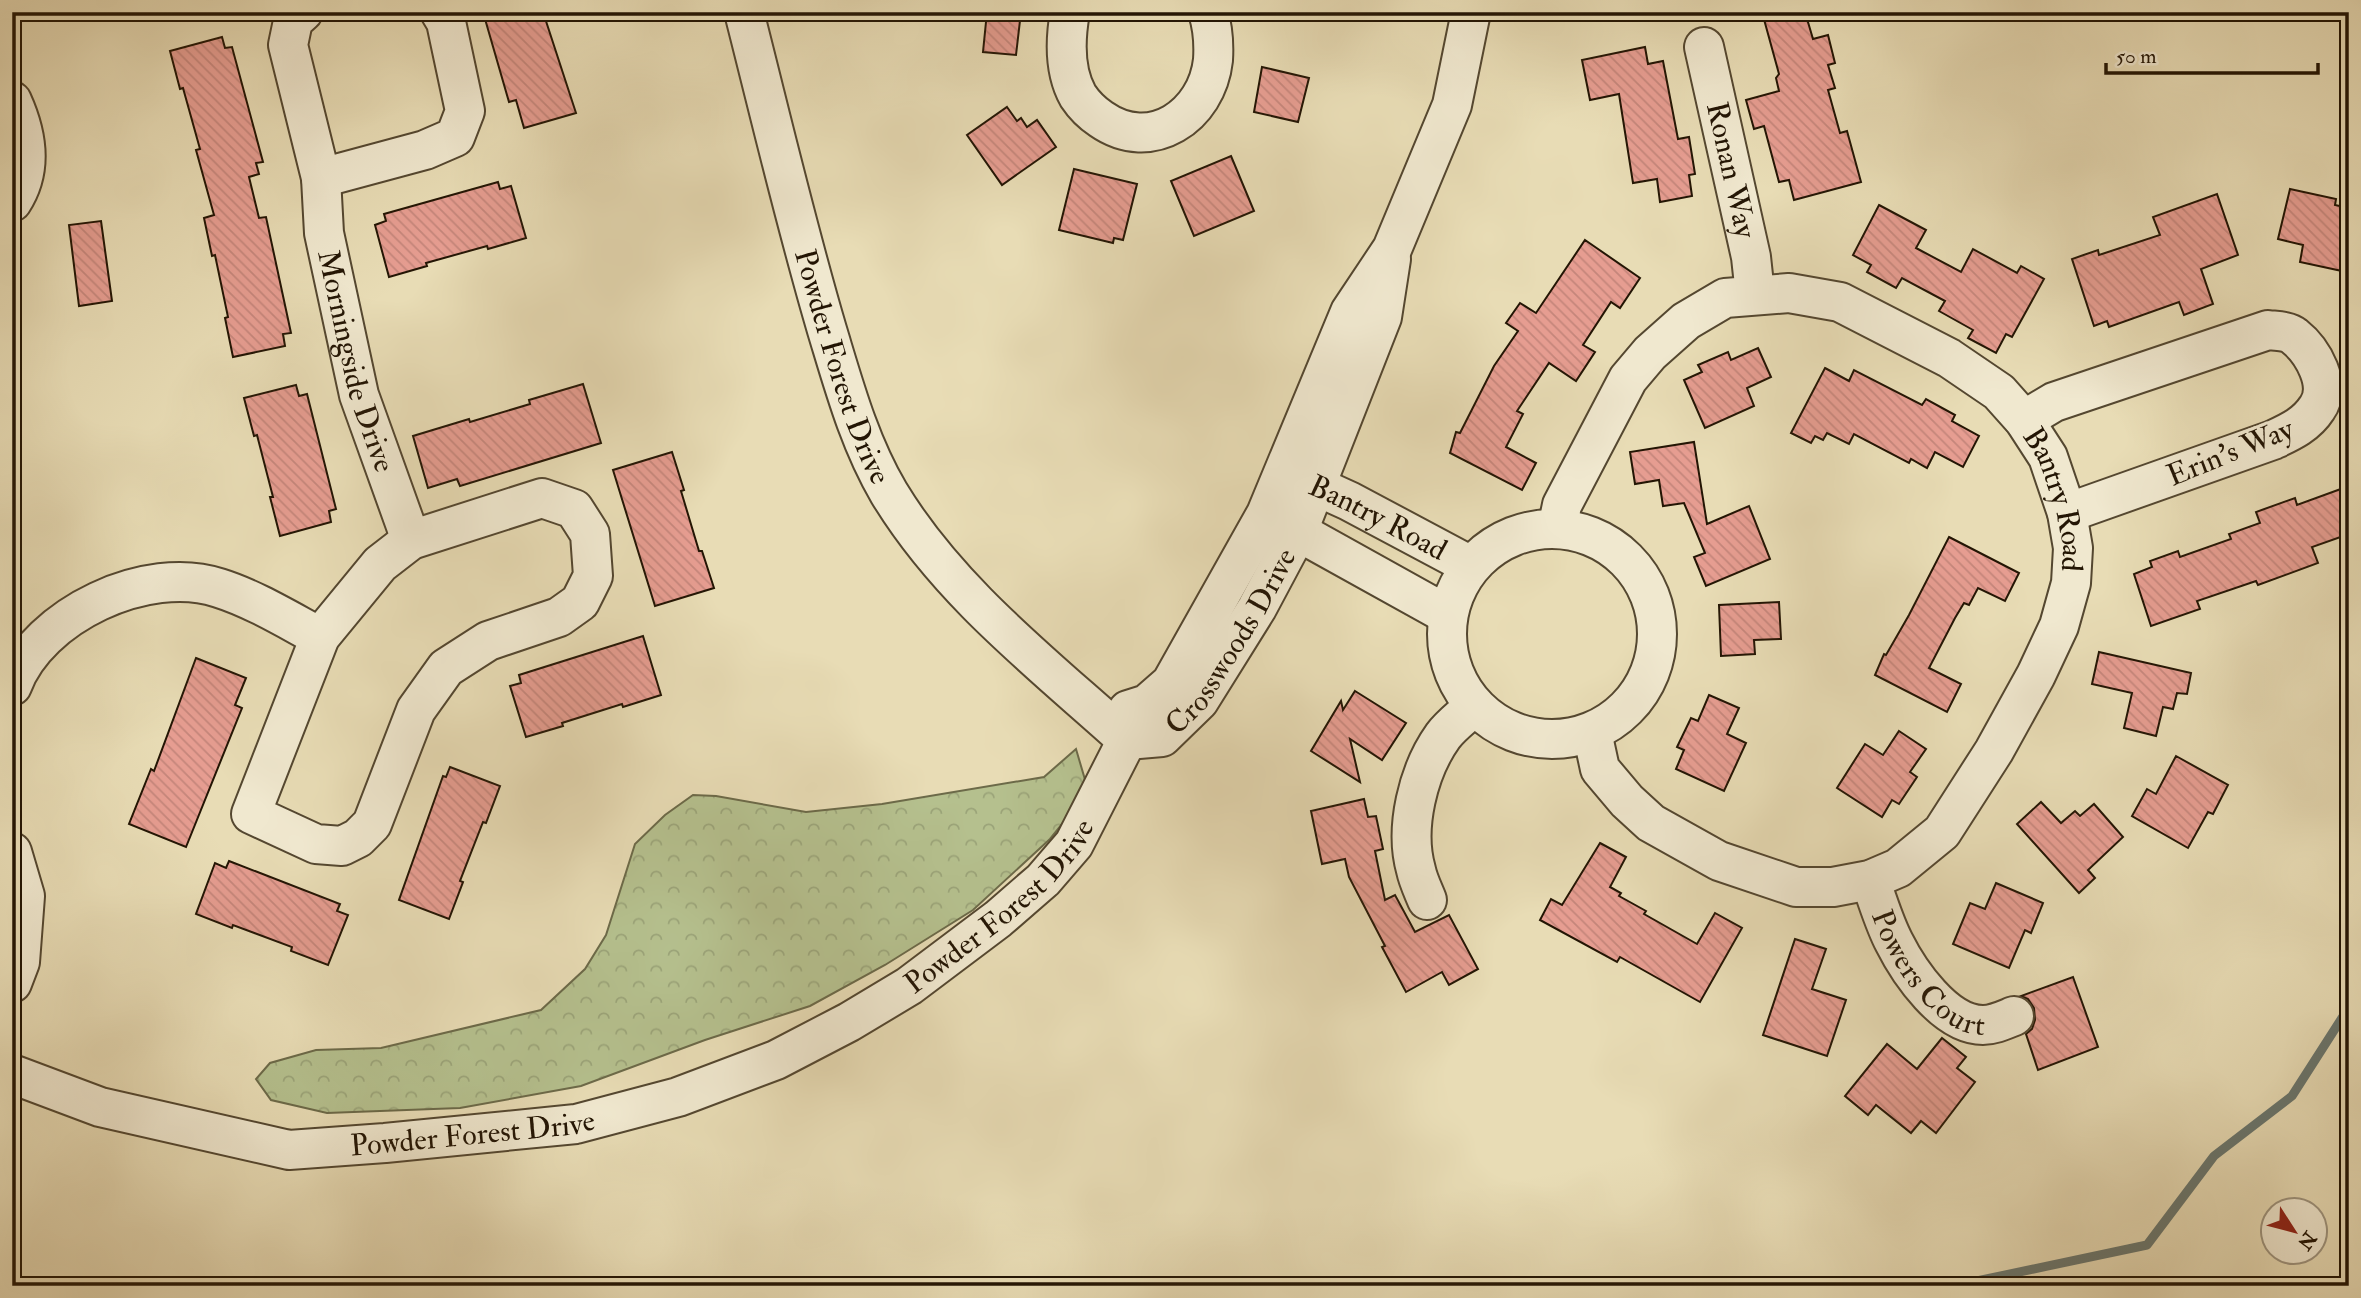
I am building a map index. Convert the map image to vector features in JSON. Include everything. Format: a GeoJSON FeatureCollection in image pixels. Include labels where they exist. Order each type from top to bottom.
{"type":"FeatureCollection","features":[{"type":"Feature","properties":{"kind":"street","name":"Morningside Drive"},"geometry":{"type":"LineString","coordinates":[[303,12],[293,21],[288,45],[321,178],[324,233],[359,395],[411,540]]}},
{"type":"Feature","properties":{"kind":"street"},"geometry":{"type":"LineString","coordinates":[[321,178],[425,150],[455,136],[466,111],[446,23],[440,12]]}},
{"type":"Feature","properties":{"kind":"street","name":"Powder Forest Drive"},"geometry":{"type":"LineString","coordinates":[[12,1074],[100,1107],[289,1150],[576,1124],[678,1097],[776,1060],[849,1022],[909,986],[998,919],[1043,880],[1074,844],[1127,740],[1012,638],[947,572],[889,493],[852,413],[807,261],[744,12]]}},
{"type":"Feature","properties":{"kind":"street"},"geometry":{"type":"LineString","coordinates":[[1070,12],[1067,56],[1070,77],[1079,97],[1091,112],[1108,123],[1126,131],[1146,132],[1162,129],[1180,120],[1195,106],[1206,89],[1214,52],[1214,37],[1208,12]]}},
{"type":"Feature","properties":{"kind":"street","name":"Crosswoods Drive"},"geometry":{"type":"LineString","coordinates":[[1127,740],[1162,737],[1199,701],[1256,608],[1282,523],[1300,479],[1382,317],[1392,249],[1452,105],[1471,12]]}},
{"type":"Feature","properties":{"kind":"street","name":"Ronan Way"},"geometry":{"type":"LineString","coordinates":[[1704,47],[1751,257],[1755,294]]}},
{"type":"Feature","properties":{"kind":"street"},"geometry":{"type":"LineString","coordinates":[[12,101],[23,125],[26,172],[12,202]]}},
{"type":"Feature","properties":{"kind":"street","name":"Bantry Road"},"geometry":{"type":"LineString","coordinates":[[1557,528],[1562,505],[1628,379],[1642,362],[1686,321],[1725,298],[1755,294],[1789,293],[1840,302],[1949,358],[1999,392],[2024,420],[2048,457],[2067,513],[2073,548],[2071,583],[2059,626],[2036,675],[1994,751],[1942,832],[1898,868],[1870,880],[1833,887],[1796,887],[1719,861],[1651,823],[1627,801],[1600,769],[1592,732]]}},
{"type":"Feature","properties":{"kind":"street","name":"Erin's Way"},"geometry":{"type":"LineString","coordinates":[[2024,420],[2054,402],[2268,330],[2292,334],[2313,357],[2323,378],[2319,406],[2300,427],[2273,440],[2067,513]]}},
{"type":"Feature","properties":{"kind":"street","name":"Bantry Road"},"geometry":{"type":"LineString","coordinates":[[1300,479],[1471,566]]}},
{"type":"Feature","properties":{"kind":"street"},"geometry":{"type":"LineString","coordinates":[[541,498],[574,509],[590,534],[593,576],[580,602],[559,617],[488,641],[446,668],[416,710],[372,824],[358,838],[342,846],[316,844],[251,814],[320,637],[380,564],[411,540],[541,498]]}},
{"type":"Feature","properties":{"kind":"street","name":"Bantry Road"},"geometry":{"type":"LineString","coordinates":[[1282,523],[1448,615]]}},
{"type":"Feature","properties":{"kind":"street","name":"Bantry Road"},"geometry":{"type":"LineString","coordinates":[[1557,528],[1588,535],[1616,550],[1638,573],[1652,601],[1657,632],[1653,663],[1640,692],[1619,715],[1592,732],[1560,739],[1529,738],[1499,726],[1474,706],[1456,679],[1447,648],[1448,615],[1456,589],[1471,566],[1495,545],[1525,532],[1557,528]]}},
{"type":"Feature","properties":{"kind":"street"},"geometry":{"type":"LineString","coordinates":[[12,686],[16,675],[47,635],[88,605],[125,590],[174,581],[217,587],[320,637]]}},
{"type":"Feature","properties":{"kind":"street"},"geometry":{"type":"LineString","coordinates":[[1427,900],[1415,869],[1412,837],[1417,796],[1429,761],[1444,736],[1474,706]]}},
{"type":"Feature","properties":{"kind":"street"},"geometry":{"type":"LineString","coordinates":[[12,852],[25,896],[19,962],[12,983]]}},
{"type":"Feature","properties":{"kind":"street","name":"Powers Court"},"geometry":{"type":"LineString","coordinates":[[1870,880],[1894,942],[1934,1000],[1963,1020],[1980,1025],[1997,1023],[2014,1016]]}},
{"type":"Feature","properties":{"kind":"green space"},"geometry":{"type":"Polygon","coordinates":[[[1076,749],[1086,783],[1071,813],[1050,839],[973,910],[885,965],[810,1006],[705,1040],[581,1086],[460,1108],[327,1113],[271,1100],[256,1079],[270,1063],[316,1050],[381,1048],[541,1010],[585,969],[606,935],[635,844],[665,815],[693,795],[716,796],[806,812],[882,804],[1044,777],[1076,749]]]}},
{"type":"Feature","properties":{"kind":"building"},"geometry":{"type":"Polygon","coordinates":[[[483,12],[543,12],[576,113],[524,128],[516,100],[509,102],[483,12]]]}},
{"type":"Feature","properties":{"kind":"building"},"geometry":{"type":"Polygon","coordinates":[[[987,12],[1021,12],[1016,55],[983,52],[987,12]]]}},
{"type":"Feature","properties":{"kind":"building"},"geometry":{"type":"Polygon","coordinates":[[[1762,12],[1805,12],[1813,39],[1828,35],[1835,63],[1828,65],[1835,88],[1828,90],[1840,133],[1847,131],[1861,182],[1794,200],[1789,180],[1779,182],[1764,126],[1754,129],[1746,100],[1779,91],[1776,78],[1779,74],[1762,12]]]}},
{"type":"Feature","properties":{"kind":"building"},"geometry":{"type":"Polygon","coordinates":[[[222,37],[225,48],[232,47],[263,162],[256,163],[259,174],[249,177],[259,218],[266,217],[291,333],[283,334],[285,346],[233,357],[225,318],[228,317],[204,218],[214,215],[196,150],[200,149],[170,51],[222,37]]]}},
{"type":"Feature","properties":{"kind":"building"},"geometry":{"type":"Polygon","coordinates":[[[1645,47],[1648,64],[1663,61],[1678,139],[1689,137],[1695,174],[1689,175],[1692,196],[1660,202],[1657,179],[1633,183],[1619,94],[1590,100],[1582,60],[1645,47]]]}},
{"type":"Feature","properties":{"kind":"building"},"geometry":{"type":"Polygon","coordinates":[[[1262,67],[1309,78],[1298,122],[1254,112],[1262,67]]]}},
{"type":"Feature","properties":{"kind":"building"},"geometry":{"type":"Polygon","coordinates":[[[1007,107],[1017,121],[1021,118],[1027,127],[1037,120],[1056,147],[1002,185],[967,135],[1007,107]]]}},
{"type":"Feature","properties":{"kind":"building"},"geometry":{"type":"Polygon","coordinates":[[[1231,156],[1254,211],[1194,236],[1171,181],[1231,156]]]}},
{"type":"Feature","properties":{"kind":"building"},"geometry":{"type":"Polygon","coordinates":[[[1074,169],[1137,184],[1123,240],[1114,238],[1113,243],[1059,230],[1074,169]]]}},
{"type":"Feature","properties":{"kind":"building"},"geometry":{"type":"Polygon","coordinates":[[[498,182],[500,189],[511,186],[526,238],[426,263],[427,266],[389,277],[375,225],[386,221],[384,214],[498,182]]]}},
{"type":"Feature","properties":{"kind":"building"},"geometry":{"type":"Polygon","coordinates":[[[2290,189],[2336,199],[2335,205],[2349,208],[2349,242],[2342,271],[2300,262],[2303,245],[2278,239],[2290,189]]]}},
{"type":"Feature","properties":{"kind":"building"},"geometry":{"type":"Polygon","coordinates":[[[2217,194],[2238,255],[2201,269],[2213,304],[2184,315],[2179,302],[2109,327],[2107,321],[2094,326],[2072,259],[2098,250],[2099,255],[2160,235],[2153,217],[2217,194]]]}},
{"type":"Feature","properties":{"kind":"building"},"geometry":{"type":"Polygon","coordinates":[[[1879,205],[1926,230],[1916,248],[1961,272],[1973,249],[2017,273],[2021,266],[2044,279],[2012,337],[2006,334],[1996,353],[1968,338],[1973,330],[1939,311],[1945,301],[1902,278],[1896,288],[1867,272],[1871,265],[1853,255],[1879,205]]]}},
{"type":"Feature","properties":{"kind":"building"},"geometry":{"type":"Polygon","coordinates":[[[101,221],[112,301],[79,306],[69,225],[101,221]]]}},
{"type":"Feature","properties":{"kind":"building"},"geometry":{"type":"Polygon","coordinates":[[[1585,240],[1640,278],[1620,308],[1611,302],[1583,345],[1595,352],[1576,381],[1549,363],[1517,411],[1523,414],[1506,447],[1536,463],[1522,490],[1450,453],[1456,432],[1460,433],[1494,366],[1518,331],[1506,323],[1520,303],[1536,313],[1585,240]]]}},
{"type":"Feature","properties":{"kind":"building"},"geometry":{"type":"Polygon","coordinates":[[[1758,348],[1771,377],[1747,388],[1754,406],[1705,428],[1684,380],[1702,372],[1698,365],[1728,352],[1731,360],[1758,348]]]}},
{"type":"Feature","properties":{"kind":"building"},"geometry":{"type":"Polygon","coordinates":[[[1825,368],[1849,381],[1854,370],[1922,405],[1926,399],[1955,415],[1952,421],[1979,436],[1963,467],[1935,452],[1927,468],[1911,459],[1909,463],[1854,434],[1849,444],[1827,433],[1823,440],[1815,436],[1811,443],[1791,433],[1825,368]]]}},
{"type":"Feature","properties":{"kind":"building"},"geometry":{"type":"Polygon","coordinates":[[[583,384],[601,443],[460,486],[457,479],[428,488],[413,436],[530,404],[529,400],[583,384]]]}},
{"type":"Feature","properties":{"kind":"building"},"geometry":{"type":"Polygon","coordinates":[[[296,385],[299,396],[307,394],[336,509],[329,511],[331,522],[280,536],[257,435],[254,436],[244,398],[296,385]]]}},
{"type":"Feature","properties":{"kind":"building"},"geometry":{"type":"Polygon","coordinates":[[[1694,442],[1707,524],[1749,506],[1770,559],[1706,586],[1694,557],[1705,553],[1684,503],[1663,506],[1659,480],[1635,484],[1630,452],[1694,442]]]}},
{"type":"Feature","properties":{"kind":"building"},"geometry":{"type":"Polygon","coordinates":[[[672,452],[699,551],[702,551],[714,588],[655,606],[613,470],[672,452]]]}},
{"type":"Feature","properties":{"kind":"building"},"geometry":{"type":"Polygon","coordinates":[[[2349,486],[2349,534],[2312,547],[2318,563],[2258,585],[2256,581],[2197,601],[2200,609],[2151,626],[2134,574],[2152,567],[2150,561],[2178,551],[2180,557],[2231,539],[2229,534],[2260,523],[2256,512],[2295,498],[2297,505],[2349,486]]]}},
{"type":"Feature","properties":{"kind":"building"},"geometry":{"type":"Polygon","coordinates":[[[1949,537],[2019,573],[2005,601],[1978,588],[1969,605],[1964,603],[1929,668],[1961,684],[1947,712],[1875,675],[1949,537]]]}},
{"type":"Feature","properties":{"kind":"building"},"geometry":{"type":"Polygon","coordinates":[[[1779,602],[1781,639],[1754,640],[1755,654],[1721,656],[1719,605],[1779,602]]]}},
{"type":"Feature","properties":{"kind":"building"},"geometry":{"type":"Polygon","coordinates":[[[643,636],[661,695],[623,707],[622,704],[526,737],[510,686],[521,683],[519,675],[643,636]]]}},
{"type":"Feature","properties":{"kind":"building"},"geometry":{"type":"Polygon","coordinates":[[[2099,652],[2191,673],[2187,694],[2177,693],[2173,709],[2163,707],[2156,736],[2124,728],[2132,693],[2092,684],[2099,652]]]}},
{"type":"Feature","properties":{"kind":"building"},"geometry":{"type":"Polygon","coordinates":[[[196,658],[246,678],[235,705],[242,708],[186,847],[129,824],[151,769],[154,771],[196,658]]]}},
{"type":"Feature","properties":{"kind":"building"},"geometry":{"type":"Polygon","coordinates":[[[1355,691],[1406,723],[1382,760],[1350,739],[1360,782],[1311,751],[1341,701],[1343,710],[1355,691]]]}},
{"type":"Feature","properties":{"kind":"building"},"geometry":{"type":"Polygon","coordinates":[[[1709,695],[1739,708],[1727,734],[1746,743],[1724,791],[1676,769],[1684,750],[1677,747],[1691,718],[1698,721],[1709,695]]]}},
{"type":"Feature","properties":{"kind":"building"},"geometry":{"type":"Polygon","coordinates":[[[1899,731],[1926,749],[1910,772],[1917,777],[1899,804],[1892,800],[1882,817],[1837,788],[1865,744],[1883,755],[1899,731]]]}},
{"type":"Feature","properties":{"kind":"building"},"geometry":{"type":"Polygon","coordinates":[[[2176,756],[2228,785],[2213,814],[2208,812],[2188,848],[2132,816],[2147,789],[2156,794],[2176,756]]]}},
{"type":"Feature","properties":{"kind":"building"},"geometry":{"type":"Polygon","coordinates":[[[450,767],[500,786],[460,881],[463,882],[449,919],[399,900],[443,776],[446,777],[450,767]]]}},
{"type":"Feature","properties":{"kind":"building"},"geometry":{"type":"Polygon","coordinates":[[[1364,799],[1368,817],[1376,816],[1383,849],[1375,851],[1385,900],[1395,895],[1415,932],[1449,915],[1478,969],[1449,985],[1442,972],[1406,992],[1349,877],[1345,859],[1322,864],[1311,811],[1364,799]]]}},
{"type":"Feature","properties":{"kind":"building"},"geometry":{"type":"Polygon","coordinates":[[[2041,802],[2061,823],[2075,811],[2080,816],[2094,804],[2123,837],[2088,870],[2095,878],[2079,893],[2017,824],[2041,802]]]}},
{"type":"Feature","properties":{"kind":"building"},"geometry":{"type":"Polygon","coordinates":[[[1600,843],[1626,857],[1610,887],[1621,893],[1619,896],[1646,911],[1644,914],[1697,944],[1715,913],[1742,928],[1700,1002],[1620,957],[1617,962],[1540,920],[1551,899],[1562,905],[1600,843]]]}},
{"type":"Feature","properties":{"kind":"building"},"geometry":{"type":"Polygon","coordinates":[[[229,861],[340,904],[337,911],[348,915],[328,965],[291,951],[292,947],[196,914],[215,863],[226,868],[229,861]]]}},
{"type":"Feature","properties":{"kind":"building"},"geometry":{"type":"Polygon","coordinates":[[[1996,883],[2043,903],[2031,933],[2025,930],[2009,968],[1953,944],[1970,903],[1985,909],[1996,883]]]}},
{"type":"Feature","properties":{"kind":"building"},"geometry":{"type":"Polygon","coordinates":[[[1795,939],[1826,949],[1812,989],[1846,1000],[1827,1056],[1763,1035],[1795,939]]]}},
{"type":"Feature","properties":{"kind":"building"},"geometry":{"type":"Polygon","coordinates":[[[2073,977],[2098,1047],[2038,1070],[2026,1034],[2032,1029],[2035,1020],[2034,1008],[2028,999],[2021,996],[2073,977]]]}},
{"type":"Feature","properties":{"kind":"building"},"geometry":{"type":"Polygon","coordinates":[[[1942,1038],[1966,1057],[1957,1068],[1975,1082],[1936,1133],[1921,1121],[1911,1133],[1876,1105],[1868,1115],[1845,1096],[1887,1044],[1917,1069],[1942,1038]]]}},
{"type":"Feature","properties":{"kind":"waterway"},"geometry":{"type":"LineString","coordinates":[[1953,1286],[2147,1245],[2214,1156],[2292,1096],[2349,1007]]}}]}
